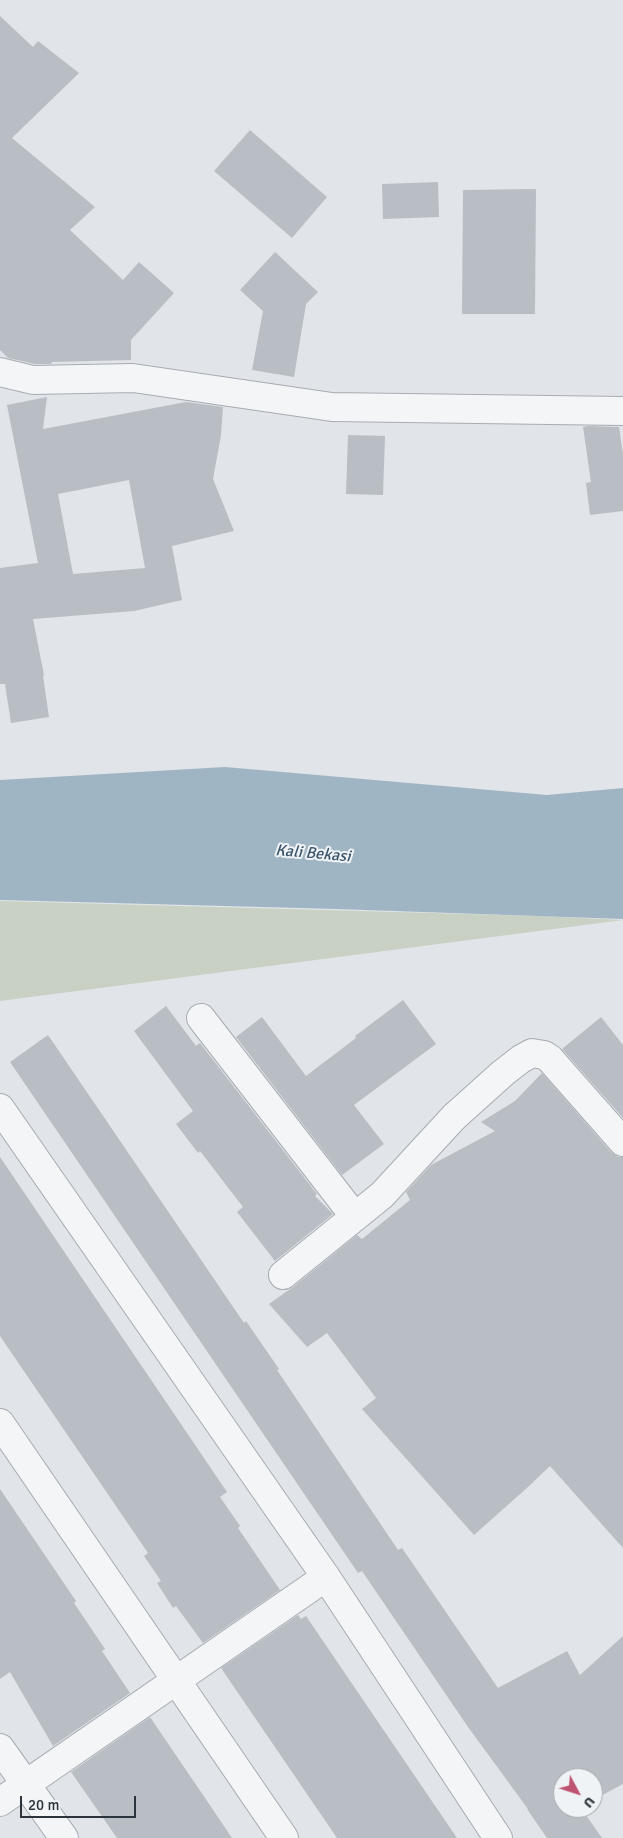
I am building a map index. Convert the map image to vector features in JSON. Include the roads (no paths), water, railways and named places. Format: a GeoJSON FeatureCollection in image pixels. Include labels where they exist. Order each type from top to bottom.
{"type":"FeatureCollection","features":[{"type":"Feature","properties":{"kind":"street"},"geometry":{"type":"LineString","coordinates":[[0,372],[33,380],[133,378],[332,407],[623,411]]}},
{"type":"Feature","properties":{"kind":"street"},"geometry":{"type":"LineString","coordinates":[[201,1018],[355,1217]]}},
{"type":"Feature","properties":{"kind":"street"},"geometry":{"type":"LineString","coordinates":[[283,1275],[382,1195],[454,1117],[521,1058],[532,1053],[544,1055],[550,1059],[623,1142]]}},
{"type":"Feature","properties":{"kind":"street"},"geometry":{"type":"LineString","coordinates":[[0,1108],[326,1577],[498,1838]]}},
{"type":"Feature","properties":{"kind":"street"},"geometry":{"type":"LineString","coordinates":[[0,1424],[284,1838]]}},
{"type":"Feature","properties":{"kind":"street"},"geometry":{"type":"LineString","coordinates":[[0,1802],[326,1577]]}},
{"type":"Feature","properties":{"kind":"street"},"geometry":{"type":"LineString","coordinates":[[0,1748],[64,1838]]}},
{"type":"Feature","properties":{"kind":"water","name":"Kali Bekasi"},"geometry":{"type":"Polygon","coordinates":[[[225,767],[547,795],[623,788],[623,919],[0,900],[0,780],[225,767]]]}}]}
